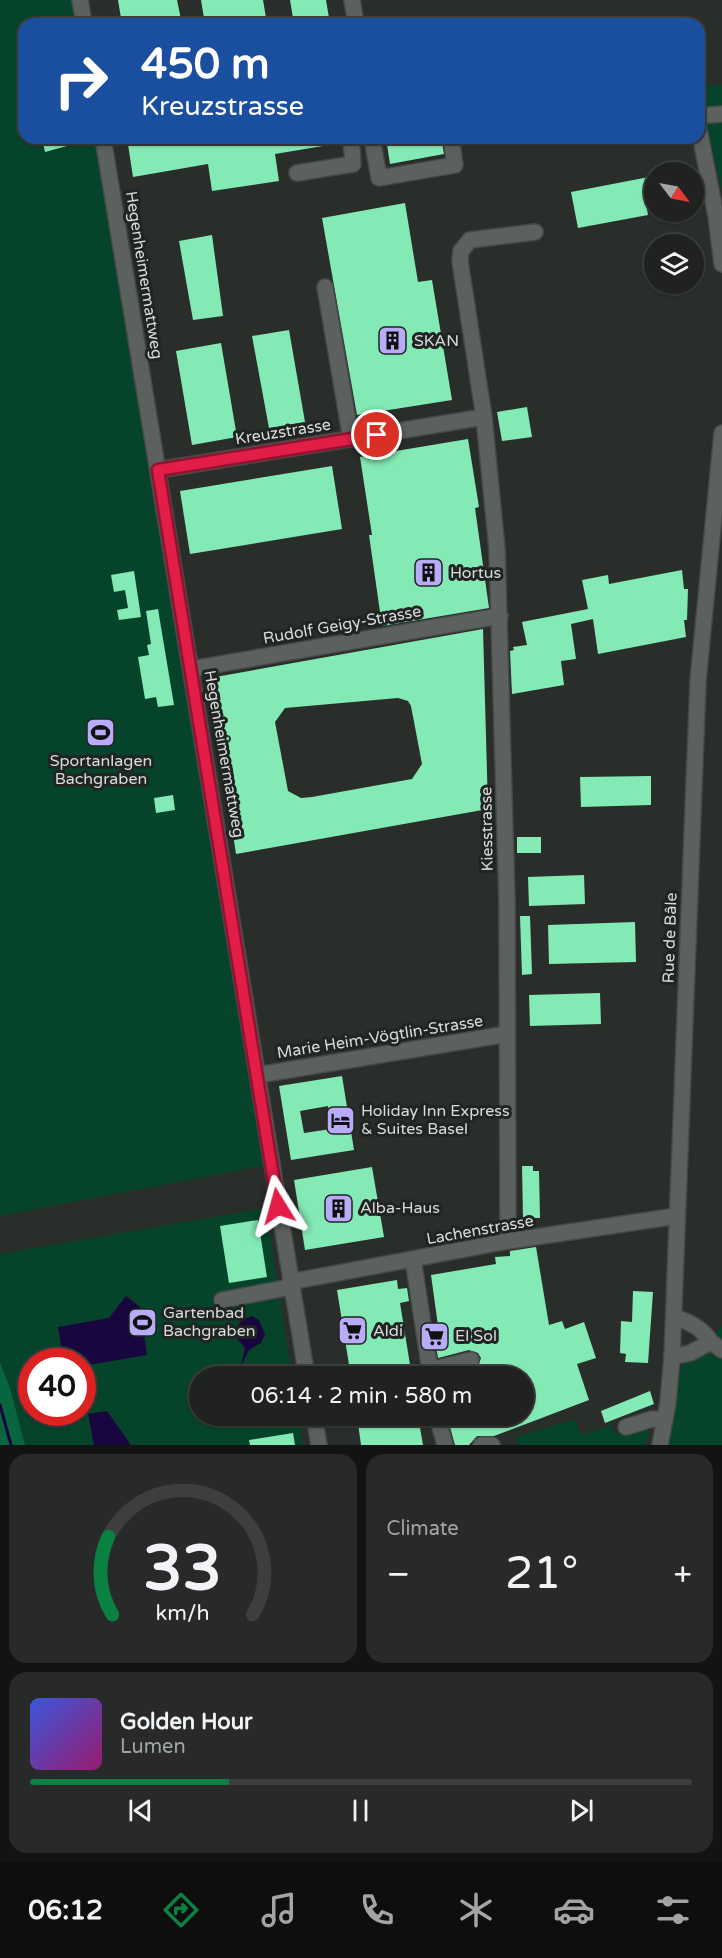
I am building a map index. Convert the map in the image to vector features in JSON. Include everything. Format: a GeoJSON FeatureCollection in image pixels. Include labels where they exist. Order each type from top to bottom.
{"type":"FeatureCollection","features":[{"type":"Feature","properties":{"kind":"street"},"geometry":{"type":"LineString","coordinates":[[80,0],[83,18]]}},
{"type":"Feature","properties":{"kind":"street"},"geometry":{"type":"LineString","coordinates":[[352,0],[355,18]]}},
{"type":"Feature","properties":{"kind":"street"},"geometry":{"type":"LineString","coordinates":[[705,115],[722,114]]}},
{"type":"Feature","properties":{"kind":"street","name":"Hegenheimermattweg"},"geometry":{"type":"LineString","coordinates":[[104,144],[305,1366]]}},
{"type":"Feature","properties":{"kind":"street"},"geometry":{"type":"LineString","coordinates":[[297,173],[353,164],[351,144]]}},
{"type":"Feature","properties":{"kind":"street"},"geometry":{"type":"LineString","coordinates":[[373,144],[379,178],[455,165],[452,144]]}},
{"type":"Feature","properties":{"kind":"street"},"geometry":{"type":"LineString","coordinates":[[702,144],[716,216],[722,264]]}},
{"type":"Feature","properties":{"kind":"street","name":"Kiesstrasse"},"geometry":{"type":"LineString","coordinates":[[508,1240],[507,1035],[497,549],[484,417],[460,261],[461,251],[470,240],[535,232]]}},
{"type":"Feature","properties":{"kind":"street"},"geometry":{"type":"LineString","coordinates":[[325,287],[351,439]]}},
{"type":"Feature","properties":{"kind":"street","name":"Kreuzstrasse"},"geometry":{"type":"LineString","coordinates":[[158,470],[484,417]]}},
{"type":"Feature","properties":{"kind":"street","name":"Rue de Bâle"},"geometry":{"type":"LineString","coordinates":[[660,1445],[672,1357],[674,1317],[698,681],[722,433]]}},
{"type":"Feature","properties":{"kind":"street","name":"Rudolf Geigy-Strasse"},"geometry":{"type":"LineString","coordinates":[[191,669],[500,616]]}},
{"type":"Feature","properties":{"kind":"street","name":"Marie Heim-Vögtlin-Strasse"},"geometry":{"type":"LineString","coordinates":[[258,1075],[507,1035]]}},
{"type":"Feature","properties":{"kind":"street","name":"Lachenstrasse"},"geometry":{"type":"LineString","coordinates":[[222,1300],[508,1240],[677,1216]]}},
{"type":"Feature","properties":{"kind":"street"},"geometry":{"type":"LineString","coordinates":[[410,1260],[427,1366]]}},
{"type":"Feature","properties":{"kind":"street"},"geometry":{"type":"LineString","coordinates":[[672,1357],[717,1346],[705,1333],[688,1321],[674,1317]]}},
{"type":"Feature","properties":{"kind":"street"},"geometry":{"type":"LineString","coordinates":[[454,1366],[471,1360]]}},
{"type":"Feature","properties":{"kind":"street"},"geometry":{"type":"LineString","coordinates":[[626,1427],[652,1419],[664,1420]]}},
{"type":"Feature","properties":{"kind":"street"},"geometry":{"type":"LineString","coordinates":[[316,1426],[319,1445]]}},
{"type":"Feature","properties":{"kind":"street"},"geometry":{"type":"LineString","coordinates":[[431,1426],[434,1445]]}},
{"type":"Feature","properties":{"kind":"street"},"geometry":{"type":"LineString","coordinates":[[440,1426],[445,1445]]}},
{"type":"Feature","properties":{"kind":"street"},"geometry":{"type":"LineString","coordinates":[[481,1445],[492,1445]]}},
{"type":"Feature","properties":{"kind":"green space","name":"Sportanlagen Bachgraben"},"geometry":{"type":"Polygon","coordinates":[[[0,0],[80,0],[83,18],[18,18],[18,144],[104,144],[272,1164],[0,1216],[0,0]]]}},
{"type":"Feature","properties":{"kind":"green space"},"geometry":{"type":"Polygon","coordinates":[[[705,85],[722,85],[722,191],[705,118],[705,85]]]}},
{"type":"Feature","properties":{"kind":"green space","name":"Gartenbad Bachgraben"},"geometry":{"type":"Polygon","coordinates":[[[266,1208],[290,1366],[189,1366],[189,1426],[300,1426],[303,1445],[25,1445],[20,1426],[96,1426],[96,1348],[18,1348],[18,1418],[0,1363],[0,1254],[266,1208]]]}},
{"type":"Feature","properties":{"kind":"green space"},"geometry":{"type":"Polygon","coordinates":[[[722,1326],[722,1445],[665,1445],[676,1372],[722,1326]]]}},
{"type":"Feature","properties":{"kind":"green space"},"geometry":{"type":"Polygon","coordinates":[[[0,1363],[10,1388],[18,1426],[20,1426],[25,1445],[0,1445],[0,1363]]]}},
{"type":"Feature","properties":{"kind":"green space"},"geometry":{"type":"Polygon","coordinates":[[[575,1419],[581,1435],[611,1425],[614,1434],[651,1421],[646,1445],[519,1445],[516,1437],[575,1419]]]}},
{"type":"Feature","properties":{"kind":"shaded area"},"geometry":{"type":"Polygon","coordinates":[[[126,1296],[140,1307],[147,1355],[96,1364],[96,1348],[62,1348],[58,1327],[109,1318],[126,1296]]]}},
{"type":"Feature","properties":{"kind":"shaded area"},"geometry":{"type":"Polygon","coordinates":[[[252,1316],[259,1320],[265,1334],[261,1343],[249,1350],[241,1366],[245,1348],[235,1336],[238,1325],[252,1316]]]}},
{"type":"Feature","properties":{"kind":"shaded area"},"geometry":{"type":"Polygon","coordinates":[[[107,1411],[130,1445],[94,1445],[90,1426],[96,1426],[96,1413],[107,1411]]]}},
{"type":"Feature","properties":{"kind":"building"},"geometry":{"type":"Polygon","coordinates":[[[118,0],[177,0],[181,18],[121,18],[118,0]]]}},
{"type":"Feature","properties":{"kind":"building"},"geometry":{"type":"Polygon","coordinates":[[[201,0],[263,0],[266,18],[204,18],[201,0]]]}},
{"type":"Feature","properties":{"kind":"building"},"geometry":{"type":"Polygon","coordinates":[[[290,0],[326,0],[329,18],[293,18],[290,0]]]}},
{"type":"Feature","properties":{"kind":"building"},"geometry":{"type":"Polygon","coordinates":[[[43,144],[67,144],[67,146],[45,152],[43,144]]]}},
{"type":"Feature","properties":{"kind":"building"},"geometry":{"type":"Polygon","coordinates":[[[128,144],[335,144],[275,154],[279,181],[212,191],[208,164],[133,177],[128,144]]]}},
{"type":"Feature","properties":{"kind":"building"},"geometry":{"type":"Polygon","coordinates":[[[387,144],[442,144],[444,154],[390,164],[387,144]]]}},
{"type":"Feature","properties":{"kind":"building"},"geometry":{"type":"Polygon","coordinates":[[[644,178],[644,216],[578,228],[571,192],[644,178]]]}},
{"type":"Feature","properties":{"kind":"building","name":"SKAN"},"geometry":{"type":"Polygon","coordinates":[[[405,203],[418,282],[432,280],[452,400],[357,415],[322,218],[405,203]]]}},
{"type":"Feature","properties":{"kind":"building"},"geometry":{"type":"Polygon","coordinates":[[[212,235],[223,316],[193,320],[179,241],[212,235]]]}},
{"type":"Feature","properties":{"kind":"building"},"geometry":{"type":"Polygon","coordinates":[[[289,330],[305,422],[269,428],[252,336],[289,330]]]}},
{"type":"Feature","properties":{"kind":"building"},"geometry":{"type":"Polygon","coordinates":[[[221,343],[237,437],[192,445],[176,351],[221,343]]]}},
{"type":"Feature","properties":{"kind":"building"},"geometry":{"type":"Polygon","coordinates":[[[527,407],[532,437],[502,441],[497,412],[527,407]]]}},
{"type":"Feature","properties":{"kind":"building"},"geometry":{"type":"Polygon","coordinates":[[[468,439],[479,507],[475,508],[489,608],[382,626],[369,535],[372,535],[360,457],[468,439]]]}},
{"type":"Feature","properties":{"kind":"building"},"geometry":{"type":"Polygon","coordinates":[[[332,466],[342,529],[190,554],[180,491],[332,466]]]}},
{"type":"Feature","properties":{"kind":"building"},"geometry":{"type":"Polygon","coordinates":[[[682,570],[684,589],[688,589],[687,620],[684,620],[686,637],[598,654],[593,619],[571,624],[576,659],[561,661],[564,685],[512,694],[510,651],[514,650],[513,647],[527,645],[522,622],[588,609],[582,580],[608,575],[609,584],[682,570]]]}},
{"type":"Feature","properties":{"kind":"building"},"geometry":{"type":"Polygon","coordinates":[[[134,571],[141,617],[119,620],[117,610],[128,608],[125,590],[114,592],[111,575],[134,571]]]}},
{"type":"Feature","properties":{"kind":"building"},"geometry":{"type":"Polygon","coordinates":[[[158,609],[174,705],[158,707],[156,697],[145,699],[138,657],[149,655],[147,645],[151,644],[146,611],[158,609]]]}},
{"type":"Feature","properties":{"kind":"building"},"geometry":{"type":"Polygon","coordinates":[[[483,629],[488,809],[236,854],[210,678],[483,629]],[[398,698],[285,708],[275,722],[288,791],[301,798],[312,797],[412,779],[422,764],[411,706],[408,701],[398,698]]]}},
{"type":"Feature","properties":{"kind":"building"},"geometry":{"type":"Polygon","coordinates":[[[651,776],[651,805],[581,807],[580,777],[651,776]]]}},
{"type":"Feature","properties":{"kind":"building"},"geometry":{"type":"Polygon","coordinates":[[[173,795],[175,810],[156,813],[154,798],[173,795]]]}},
{"type":"Feature","properties":{"kind":"building"},"geometry":{"type":"Polygon","coordinates":[[[517,837],[541,837],[541,853],[517,853],[517,837]]]}},
{"type":"Feature","properties":{"kind":"building"},"geometry":{"type":"Polygon","coordinates":[[[584,875],[585,904],[529,906],[528,877],[584,875]]]}},
{"type":"Feature","properties":{"kind":"building"},"geometry":{"type":"Polygon","coordinates":[[[520,916],[530,916],[532,974],[522,975],[520,916]]]}},
{"type":"Feature","properties":{"kind":"building"},"geometry":{"type":"Polygon","coordinates":[[[635,922],[636,962],[549,964],[548,925],[635,922]]]}},
{"type":"Feature","properties":{"kind":"building"},"geometry":{"type":"Polygon","coordinates":[[[600,993],[601,1024],[530,1026],[529,995],[600,993]]]}},
{"type":"Feature","properties":{"kind":"building","name":"Holiday Inn Express & Suites Basel"},"geometry":{"type":"Polygon","coordinates":[[[342,1076],[354,1150],[291,1160],[279,1086],[342,1076]],[[328,1106],[300,1111],[304,1133],[331,1129],[328,1106]]]}},
{"type":"Feature","properties":{"kind":"building"},"geometry":{"type":"Polygon","coordinates":[[[522,1166],[533,1166],[533,1171],[539,1171],[540,1218],[523,1218],[522,1166]]]}},
{"type":"Feature","properties":{"kind":"building","name":"Alba-Haus"},"geometry":{"type":"Polygon","coordinates":[[[372,1167],[384,1237],[305,1250],[294,1180],[372,1167]]]}},
{"type":"Feature","properties":{"kind":"building"},"geometry":{"type":"Polygon","coordinates":[[[258,1220],[267,1277],[229,1283],[220,1226],[258,1220]]]}},
{"type":"Feature","properties":{"kind":"building"},"geometry":{"type":"Polygon","coordinates":[[[536,1247],[549,1325],[562,1321],[565,1329],[584,1322],[596,1358],[577,1364],[589,1400],[534,1421],[534,1366],[478,1366],[481,1358],[478,1353],[469,1350],[438,1358],[434,1334],[439,1333],[431,1275],[496,1264],[495,1257],[510,1256],[510,1251],[536,1247]]]}},
{"type":"Feature","properties":{"kind":"building"},"geometry":{"type":"Polygon","coordinates":[[[397,1280],[398,1289],[407,1288],[409,1301],[400,1303],[410,1366],[349,1366],[337,1290],[397,1280]]]}},
{"type":"Feature","properties":{"kind":"building"},"geometry":{"type":"Polygon","coordinates":[[[633,1291],[653,1292],[648,1363],[625,1362],[626,1354],[620,1353],[621,1321],[632,1322],[633,1291]]]}},
{"type":"Feature","properties":{"kind":"building"},"geometry":{"type":"Polygon","coordinates":[[[650,1391],[654,1404],[605,1423],[601,1411],[650,1391]]]}},
{"type":"Feature","properties":{"kind":"building"},"geometry":{"type":"Polygon","coordinates":[[[358,1426],[420,1426],[423,1445],[361,1445],[358,1426]]]}},
{"type":"Feature","properties":{"kind":"building"},"geometry":{"type":"Polygon","coordinates":[[[450,1426],[520,1426],[494,1436],[477,1436],[469,1445],[455,1445],[450,1426]]]}},
{"type":"Feature","properties":{"kind":"building"},"geometry":{"type":"Polygon","coordinates":[[[293,1433],[295,1445],[250,1445],[249,1440],[293,1433]]]}},
{"type":"Feature","properties":{"kind":"waterway"},"geometry":{"type":"LineString","coordinates":[[0,1405],[11,1445]]}},
{"type":"Feature","properties":{"kind":"place","name":"SKAN"},"geometry":{"type":"Point","coordinates":[393,341]}},
{"type":"Feature","properties":{"kind":"place","name":"Hortus"},"geometry":{"type":"Point","coordinates":[429,573]}},
{"type":"Feature","properties":{"kind":"place","name":"Sportanlagen Bachgraben"},"geometry":{"type":"Point","coordinates":[101,733]}},
{"type":"Feature","properties":{"kind":"place","name":"Holiday Inn Express & Suites Basel"},"geometry":{"type":"Point","coordinates":[340,1120]}},
{"type":"Feature","properties":{"kind":"place","name":"Alba-Haus"},"geometry":{"type":"Point","coordinates":[339,1208]}},
{"type":"Feature","properties":{"kind":"place","name":"Gartenbad Bachgraben"},"geometry":{"type":"Point","coordinates":[142,1322]}},
{"type":"Feature","properties":{"kind":"place","name":"Aldi"},"geometry":{"type":"Point","coordinates":[352,1331]}},
{"type":"Feature","properties":{"kind":"place","name":"El Sol"},"geometry":{"type":"Point","coordinates":[434,1336]}},
{"type":"Feature","properties":{"kind":"route"},"geometry":{"type":"LineString","coordinates":[[278,1206],[224,861],[158,470],[377,435]]}}]}
